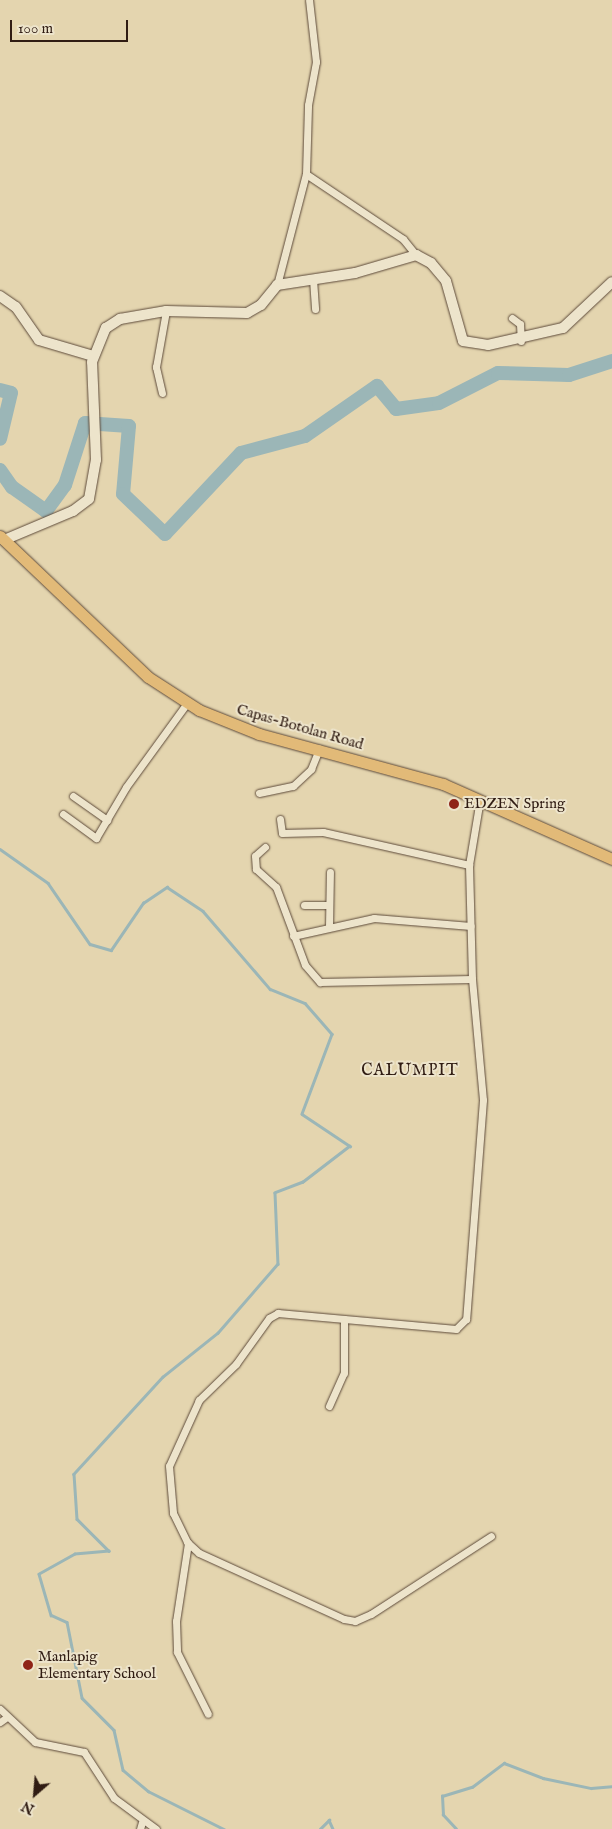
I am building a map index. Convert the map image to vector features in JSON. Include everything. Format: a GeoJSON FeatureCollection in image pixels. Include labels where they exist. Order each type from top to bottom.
{"type":"FeatureCollection","features":[{"type":"Feature","properties":{"kind":"main road","name":"Capas-Botolan Road"},"geometry":{"type":"LineString","coordinates":[[2,538],[148,677],[188,703],[259,734],[393,768],[480,799],[612,859]]}},
{"type":"Feature","properties":{"kind":"street"},"geometry":{"type":"LineString","coordinates":[[2,538],[84,506],[95,479],[93,356],[112,324],[166,310],[247,313],[261,305],[277,285],[306,174],[308,105],[316,62],[309,0]]}},
{"type":"Feature","properties":{"kind":"street"},"geometry":{"type":"LineString","coordinates":[[306,174],[403,239],[416,255],[431,263],[446,281],[463,341],[488,345],[521,341],[563,328],[612,282]]}},
{"type":"Feature","properties":{"kind":"street"},"geometry":{"type":"LineString","coordinates":[[277,285],[314,279],[416,255]]}},
{"type":"Feature","properties":{"kind":"street"},"geometry":{"type":"LineString","coordinates":[[314,279],[315,308]]}},
{"type":"Feature","properties":{"kind":"street"},"geometry":{"type":"LineString","coordinates":[[0,296],[16,307],[39,340],[93,356]]}},
{"type":"Feature","properties":{"kind":"street"},"geometry":{"type":"LineString","coordinates":[[162,393],[156,367],[166,310]]}},
{"type":"Feature","properties":{"kind":"street"},"geometry":{"type":"LineString","coordinates":[[512,318],[520,324],[521,341]]}},
{"type":"Feature","properties":{"kind":"street"},"geometry":{"type":"LineString","coordinates":[[63,814],[94,839],[188,703]]}},
{"type":"Feature","properties":{"kind":"street"},"geometry":{"type":"LineString","coordinates":[[259,794],[293,786],[311,769],[319,749]]}},
{"type":"Feature","properties":{"kind":"street"},"geometry":{"type":"LineString","coordinates":[[74,796],[107,820]]}},
{"type":"Feature","properties":{"kind":"street"},"geometry":{"type":"LineString","coordinates":[[480,799],[469,865],[472,979],[483,1100],[468,1313],[456,1329],[278,1313],[269,1318],[236,1364],[199,1400],[169,1466],[173,1513],[188,1543],[212,1561],[356,1621],[491,1536]]}},
{"type":"Feature","properties":{"kind":"street"},"geometry":{"type":"LineString","coordinates":[[280,818],[282,833],[323,832],[469,865]]}},
{"type":"Feature","properties":{"kind":"street"},"geometry":{"type":"LineString","coordinates":[[265,847],[255,856],[256,867],[276,887],[304,965],[324,983],[472,979]]}},
{"type":"Feature","properties":{"kind":"street"},"geometry":{"type":"LineString","coordinates":[[329,927],[330,872]]}},
{"type":"Feature","properties":{"kind":"street"},"geometry":{"type":"LineString","coordinates":[[304,904],[328,905]]}},
{"type":"Feature","properties":{"kind":"street"},"geometry":{"type":"LineString","coordinates":[[293,936],[374,918],[471,926]]}},
{"type":"Feature","properties":{"kind":"street"},"geometry":{"type":"LineString","coordinates":[[329,1406],[344,1373],[344,1319]]}},
{"type":"Feature","properties":{"kind":"street"},"geometry":{"type":"LineString","coordinates":[[188,1543],[176,1621],[177,1652],[208,1714]]}},
{"type":"Feature","properties":{"kind":"street"},"geometry":{"type":"LineString","coordinates":[[0,1709],[35,1742],[84,1752],[114,1798],[141,1825],[154,1828]]}},
{"type":"Feature","properties":{"kind":"street"},"geometry":{"type":"LineString","coordinates":[[0,1722],[7,1717]]}},
{"type":"Feature","properties":{"kind":"waterway"},"geometry":{"type":"LineString","coordinates":[[0,470],[12,487],[46,511],[65,485],[85,423],[129,426],[123,494],[165,534],[241,453],[305,436],[377,386],[396,409],[439,403],[498,373],[569,375],[612,361]]}},
{"type":"Feature","properties":{"kind":"waterway"},"geometry":{"type":"LineString","coordinates":[[0,390],[11,393],[0,439]]}},
{"type":"Feature","properties":{"kind":"waterway"},"geometry":{"type":"LineString","coordinates":[[0,849],[48,883],[90,944],[111,950],[143,903],[167,887],[203,911],[270,989],[305,1003],[332,1034],[302,1114],[350,1146],[303,1182],[275,1193],[278,1264],[218,1333],[163,1377],[74,1474],[77,1519],[109,1551],[75,1554],[39,1574],[51,1615],[67,1622],[82,1698],[114,1730],[123,1770],[148,1791],[224,1829]]}},
{"type":"Feature","properties":{"kind":"waterway"},"geometry":{"type":"LineString","coordinates":[[456,1829],[443,1815],[442,1796],[472,1787],[504,1763],[543,1778],[591,1788],[612,1786]]}},
{"type":"Feature","properties":{"kind":"waterway"},"geometry":{"type":"LineString","coordinates":[[320,1829],[329,1820],[333,1829]]}},
{"type":"Feature","properties":{"kind":"place","name":"EDZEN Spring"},"geometry":{"type":"Point","coordinates":[454,804]}},
{"type":"Feature","properties":{"kind":"place","name":"Manlapig Elementary School"},"geometry":{"type":"Point","coordinates":[28,1665]}},
{"type":"Feature","properties":{"kind":"district","name":"CALUMPIT"},"geometry":{"type":"Point","coordinates":[410,1071]}}]}
